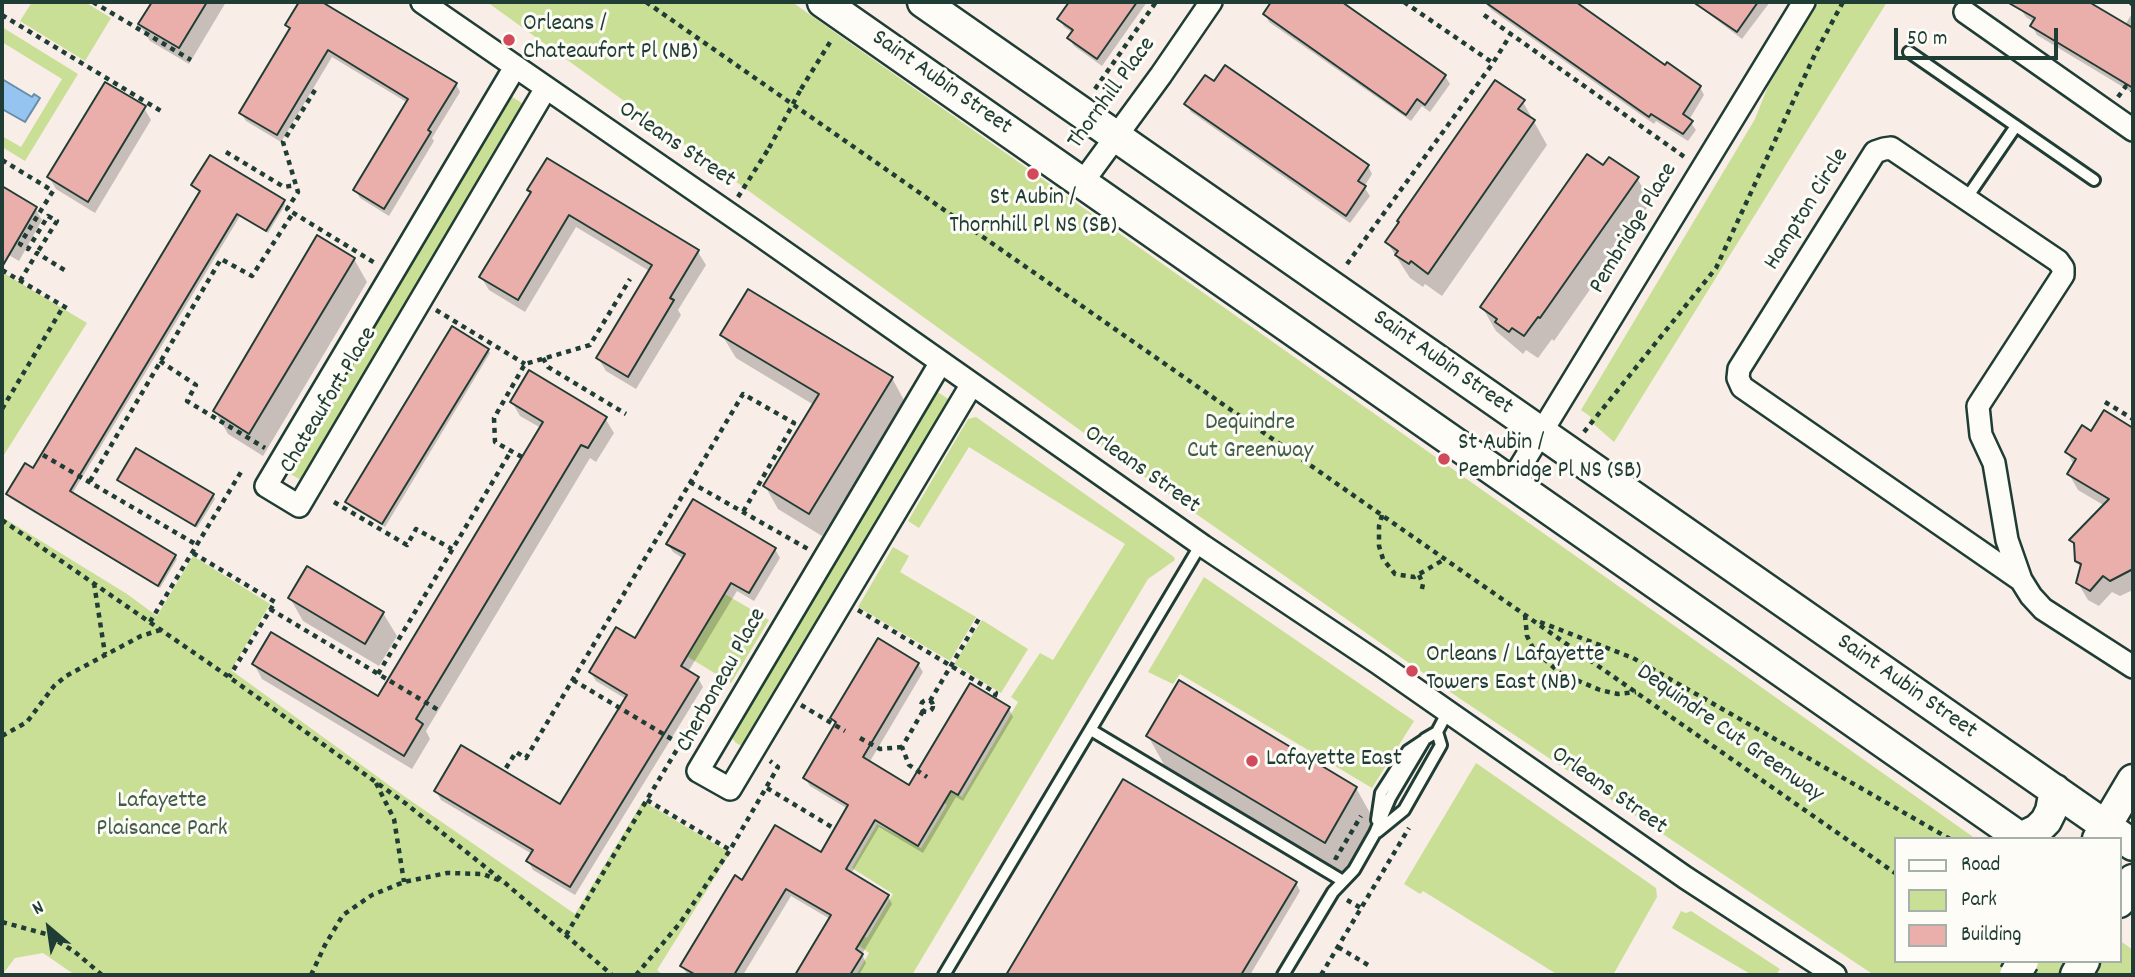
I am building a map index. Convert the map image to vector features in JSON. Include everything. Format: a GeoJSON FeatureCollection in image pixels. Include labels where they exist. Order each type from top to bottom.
{"type":"FeatureCollection","features":[{"type":"Feature","properties":{"kind":"main road","name":"Saint Aubin Street"},"geometry":{"type":"LineString","coordinates":[[823,2],[2020,837]]}},
{"type":"Feature","properties":{"kind":"main road","name":"Saint Aubin Street"},"geometry":{"type":"LineString","coordinates":[[923,2],[2055,790],[2102,832]]}},
{"type":"Feature","properties":{"kind":"main road"},"geometry":{"type":"LineString","coordinates":[[2102,832],[2133,780]]}},
{"type":"Feature","properties":{"kind":"main road"},"geometry":{"type":"LineString","coordinates":[[2023,837],[2038,830],[2046,821],[2055,790]]}},
{"type":"Feature","properties":{"kind":"main road"},"geometry":{"type":"LineString","coordinates":[[2121,901],[2133,880]]}},
{"type":"Feature","properties":{"kind":"street","name":"Orleans Street"},"geometry":{"type":"LineString","coordinates":[[422,2],[1686,878],[1835,975]]}},
{"type":"Feature","properties":{"kind":"street","name":"Thornhill Place"},"geometry":{"type":"LineString","coordinates":[[1082,183],[1161,75],[1210,2]]}},
{"type":"Feature","properties":{"kind":"street","name":"Pembridge Place"},"geometry":{"type":"LineString","coordinates":[[1511,482],[1804,2]]}},
{"type":"Feature","properties":{"kind":"street"},"geometry":{"type":"LineString","coordinates":[[1965,12],[2133,130]]}},
{"type":"Feature","properties":{"kind":"street","name":"Chateaufort Place"},"geometry":{"type":"LineString","coordinates":[[515,67],[266,486],[299,506],[546,88]]}},
{"type":"Feature","properties":{"kind":"street","name":"Hampton Circle"},"geometry":{"type":"LineString","coordinates":[[1891,148],[2058,261],[2063,268],[2063,275],[1978,406],[1981,435],[1994,463],[2007,540],[2021,580],[1742,387],[1738,378],[1740,369],[1875,152],[1891,148]]}},
{"type":"Feature","properties":{"kind":"street","name":"Cherboneau Place"},"geometry":{"type":"LineString","coordinates":[[941,362],[698,771],[730,789],[972,384]]}},
{"type":"Feature","properties":{"kind":"street"},"geometry":{"type":"LineString","coordinates":[[2021,580],[2043,609],[2133,667]]}},
{"type":"Feature","properties":{"kind":"lane"},"geometry":{"type":"LineString","coordinates":[[1909,52],[2094,180]]}},
{"type":"Feature","properties":{"kind":"lane"},"geometry":{"type":"LineString","coordinates":[[1966,199],[2016,126]]}},
{"type":"Feature","properties":{"kind":"lane"},"geometry":{"type":"LineString","coordinates":[[944,975],[1201,544]]}},
{"type":"Feature","properties":{"kind":"lane"},"geometry":{"type":"LineString","coordinates":[[1283,975],[1333,891],[1354,870],[1425,739],[1437,732],[1447,713]]}},
{"type":"Feature","properties":{"kind":"lane"},"geometry":{"type":"LineString","coordinates":[[1091,730],[1343,881]]}},
{"type":"Feature","properties":{"kind":"lane"},"geometry":{"type":"LineString","coordinates":[[1375,833],[1404,810],[1440,745],[1437,732]]}},
{"type":"Feature","properties":{"kind":"path"},"geometry":{"type":"LineString","coordinates":[[93,2],[191,60]]}},
{"type":"Feature","properties":{"kind":"path","name":"Dequindre Cut Greenway"},"geometry":{"type":"LineString","coordinates":[[646,2],[1894,872]]}},
{"type":"Feature","properties":{"kind":"path"},"geometry":{"type":"LineString","coordinates":[[1095,89],[1156,2]]}},
{"type":"Feature","properties":{"kind":"path"},"geometry":{"type":"LineString","coordinates":[[1404,2],[1493,63]]}},
{"type":"Feature","properties":{"kind":"path"},"geometry":{"type":"LineString","coordinates":[[1567,452],[1716,268],[1816,52],[1843,2]]}},
{"type":"Feature","properties":{"kind":"path"},"geometry":{"type":"LineString","coordinates":[[2,15],[161,111]]}},
{"type":"Feature","properties":{"kind":"path"},"geometry":{"type":"LineString","coordinates":[[1484,15],[1676,151]]}},
{"type":"Feature","properties":{"kind":"path"},"geometry":{"type":"LineString","coordinates":[[729,213],[836,32]]}},
{"type":"Feature","properties":{"kind":"path"},"geometry":{"type":"LineString","coordinates":[[1347,264],[1493,63],[1511,34]]}},
{"type":"Feature","properties":{"kind":"path"},"geometry":{"type":"LineString","coordinates":[[315,90],[284,142],[298,192],[287,209],[382,267]]}},
{"type":"Feature","properties":{"kind":"path"},"geometry":{"type":"LineString","coordinates":[[226,152],[284,187],[296,185]]}},
{"type":"Feature","properties":{"kind":"path"},"geometry":{"type":"LineString","coordinates":[[2,160],[53,191],[20,244],[28,248],[48,216],[57,220],[20,281]]}},
{"type":"Feature","properties":{"kind":"path"},"geometry":{"type":"LineString","coordinates":[[90,481],[221,259],[252,276],[293,213]]}},
{"type":"Feature","properties":{"kind":"path"},"geometry":{"type":"LineString","coordinates":[[37,253],[66,271]]}},
{"type":"Feature","properties":{"kind":"path"},"geometry":{"type":"LineString","coordinates":[[2,270],[70,310]]}},
{"type":"Feature","properties":{"kind":"path"},"geometry":{"type":"LineString","coordinates":[[522,457],[495,442],[494,418],[525,364],[590,345],[630,279]]}},
{"type":"Feature","properties":{"kind":"path"},"geometry":{"type":"LineString","coordinates":[[2,409],[63,307]]}},
{"type":"Feature","properties":{"kind":"path"},"geometry":{"type":"LineString","coordinates":[[432,308],[525,364]]}},
{"type":"Feature","properties":{"kind":"path"},"geometry":{"type":"LineString","coordinates":[[543,358],[548,367],[626,414]]}},
{"type":"Feature","properties":{"kind":"path"},"geometry":{"type":"LineString","coordinates":[[160,361],[196,385],[187,401],[272,452]]}},
{"type":"Feature","properties":{"kind":"path"},"geometry":{"type":"LineString","coordinates":[[506,768],[516,752],[526,758],[743,394],[794,424],[743,512]]}},
{"type":"Feature","properties":{"kind":"path"},"geometry":{"type":"LineString","coordinates":[[2105,402],[2133,419]]}},
{"type":"Feature","properties":{"kind":"path"},"geometry":{"type":"LineString","coordinates":[[378,674],[511,451]]}},
{"type":"Feature","properties":{"kind":"path"},"geometry":{"type":"LineString","coordinates":[[43,455],[197,545]]}},
{"type":"Feature","properties":{"kind":"path"},"geometry":{"type":"LineString","coordinates":[[150,622],[241,472]]}},
{"type":"Feature","properties":{"kind":"path"},"geometry":{"type":"LineString","coordinates":[[690,482],[813,551]]}},
{"type":"Feature","properties":{"kind":"path"},"geometry":{"type":"LineString","coordinates":[[334,502],[407,545],[416,529],[452,549]]}},
{"type":"Feature","properties":{"kind":"path"},"geometry":{"type":"LineString","coordinates":[[1382,514],[1378,533],[1381,553],[1386,565],[1399,576],[1408,578],[1419,575],[1446,559]]}},
{"type":"Feature","properties":{"kind":"path"},"geometry":{"type":"LineString","coordinates":[[2,520],[373,779],[504,882],[612,975]]}},
{"type":"Feature","properties":{"kind":"path"},"geometry":{"type":"LineString","coordinates":[[193,553],[275,601],[229,677]]}},
{"type":"Feature","properties":{"kind":"path"},"geometry":{"type":"LineString","coordinates":[[1419,575],[1423,584],[1421,593]]}},
{"type":"Feature","properties":{"kind":"path"},"geometry":{"type":"LineString","coordinates":[[94,582],[105,654]]}},
{"type":"Feature","properties":{"kind":"path"},"geometry":{"type":"LineString","coordinates":[[854,608],[996,693],[994,698]]}},
{"type":"Feature","properties":{"kind":"path"},"geometry":{"type":"LineString","coordinates":[[270,609],[440,711]]}},
{"type":"Feature","properties":{"kind":"path"},"geometry":{"type":"LineString","coordinates":[[1525,614],[1530,643],[1544,661],[1560,673],[1600,690],[1618,694],[1636,692]]}},
{"type":"Feature","properties":{"kind":"path"},"geometry":{"type":"LineString","coordinates":[[902,747],[923,711],[932,709],[930,701],[980,617]]}},
{"type":"Feature","properties":{"kind":"path"},"geometry":{"type":"LineString","coordinates":[[1532,620],[1633,658],[1946,837]]}},
{"type":"Feature","properties":{"kind":"path"},"geometry":{"type":"LineString","coordinates":[[2,736],[27,722],[54,686],[66,676],[141,636],[161,629]]}},
{"type":"Feature","properties":{"kind":"path"},"geometry":{"type":"LineString","coordinates":[[573,680],[680,744]]}},
{"type":"Feature","properties":{"kind":"path"},"geometry":{"type":"LineString","coordinates":[[797,703],[845,732]]}},
{"type":"Feature","properties":{"kind":"path"},"geometry":{"type":"LineString","coordinates":[[566,935],[694,721],[698,719],[709,726]]}},
{"type":"Feature","properties":{"kind":"path"},"geometry":{"type":"LineString","coordinates":[[860,738],[880,749],[902,747]]}},
{"type":"Feature","properties":{"kind":"path"},"geometry":{"type":"LineString","coordinates":[[902,747],[909,765],[927,777]]}},
{"type":"Feature","properties":{"kind":"path"},"geometry":{"type":"LineString","coordinates":[[636,975],[687,915],[767,788],[778,767],[769,761],[767,754]]}},
{"type":"Feature","properties":{"kind":"path"},"geometry":{"type":"LineString","coordinates":[[373,779],[386,799],[394,819],[404,882]]}},
{"type":"Feature","properties":{"kind":"path"},"geometry":{"type":"LineString","coordinates":[[767,788],[835,829]]}},
{"type":"Feature","properties":{"kind":"path"},"geometry":{"type":"LineString","coordinates":[[647,800],[730,849]]}},
{"type":"Feature","properties":{"kind":"path"},"geometry":{"type":"LineString","coordinates":[[1332,855],[1336,858],[1364,812]]}},
{"type":"Feature","properties":{"kind":"path"},"geometry":{"type":"LineString","coordinates":[[1321,975],[1410,827]]}},
{"type":"Feature","properties":{"kind":"path"},"geometry":{"type":"LineString","coordinates":[[311,975],[343,915],[372,895],[426,876],[466,872],[483,874],[504,882]]}},
{"type":"Feature","properties":{"kind":"path"},"geometry":{"type":"LineString","coordinates":[[2,922],[46,934],[75,951],[102,975]]}},
{"type":"Feature","properties":{"kind":"path"},"geometry":{"type":"LineString","coordinates":[[1338,947],[1368,965]]}},
{"type":"Feature","properties":{"kind":"green space"},"geometry":{"type":"Polygon","coordinates":[[[32,2],[85,2],[111,18],[85,61],[20,21],[32,2]]]}},
{"type":"Feature","properties":{"kind":"green space","name":"Dequindre Cut Greenway"},"geometry":{"type":"Polygon","coordinates":[[[487,2],[792,2],[1973,837],[1894,837],[1894,963],[2121,963],[2121,941],[2133,950],[2133,975],[1874,975],[1459,698],[1192,511],[487,2]]]}},
{"type":"Feature","properties":{"kind":"green space"},"geometry":{"type":"Polygon","coordinates":[[[1819,2],[1887,2],[1614,442],[1581,410],[1755,119],[1768,86],[1819,2]]]}},
{"type":"Feature","properties":{"kind":"green space"},"geometry":{"type":"Polygon","coordinates":[[[2,27],[78,74],[25,161],[2,147],[2,136],[21,147],[62,79],[2,42],[2,27]]]}},
{"type":"Feature","properties":{"kind":"green space"},"geometry":{"type":"Polygon","coordinates":[[[511,96],[525,105],[301,480],[287,472],[511,96]]]}},
{"type":"Feature","properties":{"kind":"green space"},"geometry":{"type":"Polygon","coordinates":[[[2,272],[87,323],[2,458],[2,272]]]}},
{"type":"Feature","properties":{"kind":"green space"},"geometry":{"type":"Polygon","coordinates":[[[936,391],[950,400],[745,745],[736,743],[731,737],[936,391]]]}},
{"type":"Feature","properties":{"kind":"green space"},"geometry":{"type":"Polygon","coordinates":[[[976,417],[1175,560],[1148,579],[912,975],[856,975],[869,953],[854,942],[859,933],[867,938],[893,894],[852,868],[877,824],[921,848],[947,805],[940,800],[947,788],[962,797],[1018,702],[1011,697],[1040,653],[1053,660],[1125,544],[969,447],[919,528],[908,521],[968,419],[976,417]]]}},
{"type":"Feature","properties":{"kind":"green space","name":"Lafayette Plaisance Park"},"geometry":{"type":"Polygon","coordinates":[[[2,517],[127,594],[157,616],[193,556],[270,604],[231,670],[404,796],[575,914],[643,801],[730,853],[657,970],[663,975],[75,975],[43,953],[15,958],[2,975],[2,517]]]}},
{"type":"Feature","properties":{"kind":"green space"},"geometry":{"type":"Polygon","coordinates":[[[893,547],[909,556],[900,572],[976,617],[950,661],[858,607],[893,547]]]}},
{"type":"Feature","properties":{"kind":"green space"},"geometry":{"type":"Polygon","coordinates":[[[1204,577],[1414,721],[1372,788],[1180,674],[1173,684],[1148,672],[1204,577]]]}},
{"type":"Feature","properties":{"kind":"green space"},"geometry":{"type":"Polygon","coordinates":[[[725,594],[769,620],[731,683],[688,657],[725,594]]]}},
{"type":"Feature","properties":{"kind":"green space"},"geometry":{"type":"Polygon","coordinates":[[[982,620],[1028,649],[1001,693],[954,664],[982,620]]]}},
{"type":"Feature","properties":{"kind":"green space"},"geometry":{"type":"Polygon","coordinates":[[[1476,763],[1656,888],[1657,897],[1613,975],[1558,975],[1423,891],[1420,894],[1404,884],[1476,763]]]}},
{"type":"Feature","properties":{"kind":"green space"},"geometry":{"type":"Polygon","coordinates":[[[1681,911],[1691,911],[1780,969],[1776,975],[1752,975],[1672,928],[1681,911]]]}},
{"type":"Feature","properties":{"kind":"water"},"geometry":{"type":"Polygon","coordinates":[[[2,79],[32,97],[34,94],[40,98],[25,122],[2,109],[2,79]]]}},
{"type":"Feature","properties":{"kind":"building"},"geometry":{"type":"Polygon","coordinates":[[[152,2],[207,2],[179,48],[138,24],[152,2]]]}},
{"type":"Feature","properties":{"kind":"building"},"geometry":{"type":"Polygon","coordinates":[[[299,2],[322,2],[457,83],[384,209],[353,190],[408,99],[328,50],[277,135],[239,113],[290,28],[285,25],[299,2]]]}},
{"type":"Feature","properties":{"kind":"building"},"geometry":{"type":"Polygon","coordinates":[[[1069,2],[1137,2],[1097,59],[1067,38],[1073,30],[1057,19],[1069,2]]]}},
{"type":"Feature","properties":{"kind":"building"},"geometry":{"type":"Polygon","coordinates":[[[1271,2],[1342,2],[1446,75],[1425,105],[1417,99],[1406,115],[1263,14],[1271,2]]]}},
{"type":"Feature","properties":{"kind":"building"},"geometry":{"type":"Polygon","coordinates":[[[1485,2],[1576,2],[1665,65],[1667,62],[1701,86],[1683,114],[1693,121],[1683,134],[1651,114],[1649,117],[1485,2]]]}},
{"type":"Feature","properties":{"kind":"building"},"geometry":{"type":"Polygon","coordinates":[[[1693,2],[1758,2],[1737,32],[1693,2]]]}},
{"type":"Feature","properties":{"kind":"building"},"geometry":{"type":"Polygon","coordinates":[[[2007,2],[2089,2],[2133,28],[2133,88],[2030,26],[2035,18],[2007,2]]]}},
{"type":"Feature","properties":{"kind":"building"},"geometry":{"type":"Polygon","coordinates":[[[1225,65],[1369,165],[1358,181],[1366,186],[1346,216],[1184,104],[1205,75],[1214,81],[1225,65]]]}},
{"type":"Feature","properties":{"kind":"building"},"geometry":{"type":"Polygon","coordinates":[[[1495,80],[1525,100],[1518,109],[1535,120],[1428,274],[1411,261],[1409,264],[1395,255],[1398,251],[1385,242],[1495,80]]]}},
{"type":"Feature","properties":{"kind":"building"},"geometry":{"type":"Polygon","coordinates":[[[105,82],[146,106],[88,202],[47,177],[105,82]]]}},
{"type":"Feature","properties":{"kind":"building"},"geometry":{"type":"Polygon","coordinates":[[[1587,154],[1603,165],[1609,157],[1639,177],[1540,318],[1538,317],[1524,336],[1512,328],[1509,332],[1480,307],[1587,154]]]}},
{"type":"Feature","properties":{"kind":"building"},"geometry":{"type":"Polygon","coordinates":[[[210,155],[285,200],[266,231],[237,214],[70,491],[176,555],[158,586],[6,494],[25,463],[33,468],[200,191],[191,185],[210,155]]]}},
{"type":"Feature","properties":{"kind":"building"},"geometry":{"type":"Polygon","coordinates":[[[547,158],[699,250],[670,298],[674,300],[628,377],[596,358],[652,265],[569,215],[518,300],[479,277],[531,192],[527,190],[547,158]]]}},
{"type":"Feature","properties":{"kind":"building"},"geometry":{"type":"Polygon","coordinates":[[[2,186],[37,207],[2,267],[2,186]]]}},
{"type":"Feature","properties":{"kind":"building"},"geometry":{"type":"Polygon","coordinates":[[[317,235],[355,258],[249,434],[213,411],[317,235]]]}},
{"type":"Feature","properties":{"kind":"building"},"geometry":{"type":"Polygon","coordinates":[[[748,289],[893,377],[809,514],[763,486],[819,394],[720,335],[748,289]]]}},
{"type":"Feature","properties":{"kind":"building"},"geometry":{"type":"Polygon","coordinates":[[[452,326],[489,349],[382,524],[345,502],[452,326]]]}},
{"type":"Feature","properties":{"kind":"building"},"geometry":{"type":"Polygon","coordinates":[[[529,370],[607,417],[588,448],[581,445],[416,719],[423,724],[404,756],[252,664],[271,632],[378,696],[543,422],[510,402],[529,370]]]}},
{"type":"Feature","properties":{"kind":"building"},"geometry":{"type":"Polygon","coordinates":[[[2104,410],[2133,428],[2133,569],[2110,581],[2103,576],[2090,591],[2076,583],[2081,564],[2075,561],[2074,543],[2069,540],[2109,499],[2067,474],[2076,459],[2065,452],[2082,425],[2091,431],[2104,410]]]}},
{"type":"Feature","properties":{"kind":"building"},"geometry":{"type":"Polygon","coordinates":[[[136,448],[214,494],[195,526],[117,480],[136,448]]]}},
{"type":"Feature","properties":{"kind":"building"},"geometry":{"type":"Polygon","coordinates":[[[693,499],[776,548],[749,593],[731,583],[681,666],[699,677],[570,887],[526,861],[533,850],[434,791],[461,745],[560,804],[627,695],[589,672],[616,627],[635,638],[685,554],[666,544],[693,499]]]}},
{"type":"Feature","properties":{"kind":"building"},"geometry":{"type":"Polygon","coordinates":[[[307,566],[384,612],[365,644],[288,598],[307,566]]]}},
{"type":"Feature","properties":{"kind":"building"},"geometry":{"type":"Polygon","coordinates":[[[878,638],[919,663],[863,757],[909,785],[970,683],[1010,707],[958,795],[951,791],[918,846],[875,820],[846,869],[889,895],[856,949],[863,954],[850,975],[795,975],[831,915],[786,889],[734,975],[696,975],[680,966],[735,875],[742,880],[775,825],[821,852],[848,805],[803,778],[836,722],[830,718],[878,638]]]}},
{"type":"Feature","properties":{"kind":"building","name":"Lafayette East"},"geometry":{"type":"Polygon","coordinates":[[[1179,680],[1357,787],[1325,843],[1146,736],[1179,680]]]}},
{"type":"Feature","properties":{"kind":"building"},"geometry":{"type":"Polygon","coordinates":[[[1123,779],[1297,882],[1241,975],[1006,975],[1123,779]]]}},
{"type":"Feature","properties":{"kind":"place","name":"Orleans / Chateaufort Pl (NB)"},"geometry":{"type":"Point","coordinates":[509,40]}},
{"type":"Feature","properties":{"kind":"place","name":"St Aubin / Thornhill Pl NS (SB)"},"geometry":{"type":"Point","coordinates":[1033,174]}},
{"type":"Feature","properties":{"kind":"place","name":"St Aubin / Pembridge Pl NS (SB)"},"geometry":{"type":"Point","coordinates":[1444,459]}},
{"type":"Feature","properties":{"kind":"place","name":"Orleans / Lafayette Towers East (NB)"},"geometry":{"type":"Point","coordinates":[1412,671]}},
{"type":"Feature","properties":{"kind":"place","name":"Lafayette East"},"geometry":{"type":"Point","coordinates":[1252,761]}}]}
